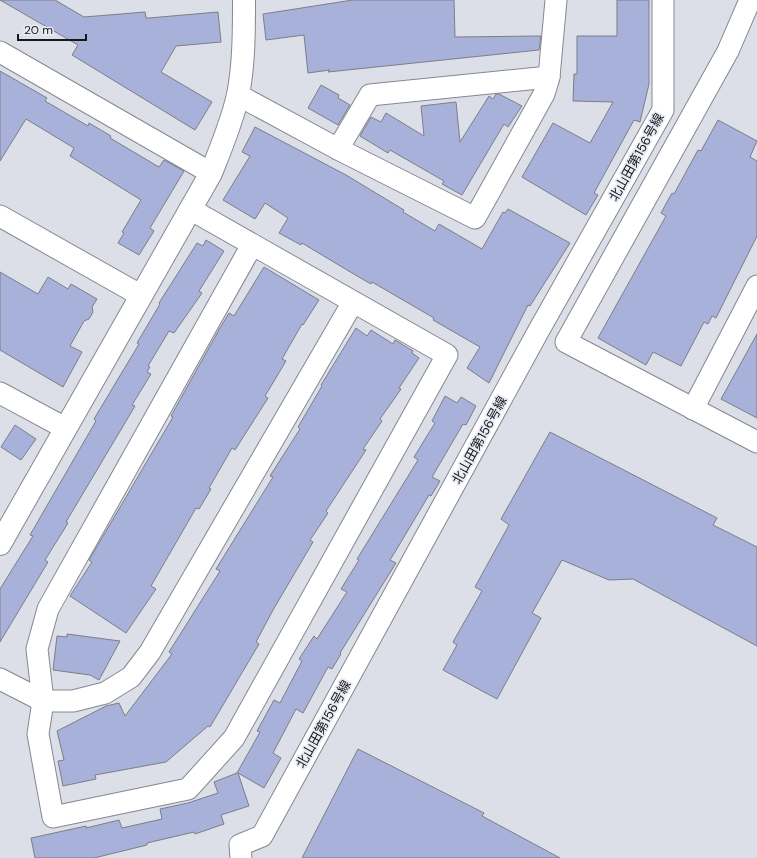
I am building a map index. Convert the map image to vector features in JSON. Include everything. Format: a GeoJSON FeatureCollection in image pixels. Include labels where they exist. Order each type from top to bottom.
{"type":"FeatureCollection","features":[{"type":"Feature","properties":{"kind":"street"},"geometry":{"type":"LineString","coordinates":[[0,544],[140,295],[211,173],[227,135],[238,95],[242,60],[244,0]]}},
{"type":"Feature","properties":{"kind":"street"},"geometry":{"type":"LineString","coordinates":[[238,95],[338,150],[475,218],[544,94],[549,77],[556,0]]}},
{"type":"Feature","properties":{"kind":"street","name":"北山田第156号線"},"geometry":{"type":"LineString","coordinates":[[241,858],[240,845],[262,836],[539,330],[663,110],[663,0]]}},
{"type":"Feature","properties":{"kind":"street"},"geometry":{"type":"LineString","coordinates":[[750,0],[728,51],[566,342],[757,442]]}},
{"type":"Feature","properties":{"kind":"street"},"geometry":{"type":"LineString","coordinates":[[0,52],[211,173]]}},
{"type":"Feature","properties":{"kind":"street"},"geometry":{"type":"LineString","coordinates":[[338,150],[370,95],[549,77]]}},
{"type":"Feature","properties":{"kind":"street"},"geometry":{"type":"LineString","coordinates":[[190,210],[447,355],[234,738],[188,789],[53,817],[38,734],[44,701],[37,649],[48,609],[252,245]]}},
{"type":"Feature","properties":{"kind":"street"},"geometry":{"type":"LineString","coordinates":[[0,216],[140,295]]}},
{"type":"Feature","properties":{"kind":"street"},"geometry":{"type":"LineString","coordinates":[[692,409],[757,286]]}},
{"type":"Feature","properties":{"kind":"street"},"geometry":{"type":"LineString","coordinates":[[0,679],[44,701],[73,701],[105,693],[131,677],[150,652],[353,302]]}},
{"type":"Feature","properties":{"kind":"street"},"geometry":{"type":"LineString","coordinates":[[0,393],[65,428]]}},
{"type":"Feature","properties":{"kind":"building"},"geometry":{"type":"Polygon","coordinates":[[[0,0],[55,0],[84,17],[145,12],[146,18],[149,18],[218,12],[221,42],[176,46],[161,72],[212,102],[195,130],[72,55],[78,45],[0,0]]]}},
{"type":"Feature","properties":{"kind":"building"},"geometry":{"type":"Polygon","coordinates":[[[353,0],[454,0],[455,37],[541,36],[539,50],[308,73],[304,35],[266,40],[263,14],[353,0]]]}},
{"type":"Feature","properties":{"kind":"building"},"geometry":{"type":"Polygon","coordinates":[[[617,0],[649,0],[649,84],[640,122],[634,120],[594,193],[598,195],[586,215],[522,177],[553,123],[590,143],[613,102],[573,101],[574,74],[577,74],[577,36],[617,36],[617,0]]]}},
{"type":"Feature","properties":{"kind":"building"},"geometry":{"type":"Polygon","coordinates":[[[0,71],[47,98],[45,101],[88,126],[89,123],[111,136],[110,138],[159,167],[164,160],[184,171],[150,228],[154,231],[139,255],[118,243],[124,233],[122,232],[141,200],[70,156],[74,148],[26,119],[0,161],[0,71]]]}},
{"type":"Feature","properties":{"kind":"building"},"geometry":{"type":"Polygon","coordinates":[[[321,85],[339,95],[338,98],[350,105],[338,125],[308,108],[321,85]]]}},
{"type":"Feature","properties":{"kind":"building"},"geometry":{"type":"Polygon","coordinates":[[[496,94],[499,94],[522,106],[508,127],[504,124],[462,195],[442,184],[444,181],[390,150],[388,153],[360,136],[371,117],[381,122],[386,113],[424,136],[421,106],[456,102],[460,142],[489,96],[493,99],[496,94]]]}},
{"type":"Feature","properties":{"kind":"building"},"geometry":{"type":"Polygon","coordinates":[[[718,120],[757,141],[750,157],[757,161],[757,236],[716,318],[712,316],[708,324],[704,322],[681,366],[653,352],[646,365],[598,338],[666,216],[661,213],[672,193],[674,194],[698,150],[701,151],[718,120]]]}},
{"type":"Feature","properties":{"kind":"building"},"geometry":{"type":"Polygon","coordinates":[[[255,127],[346,175],[404,210],[403,212],[435,231],[439,224],[482,249],[503,212],[505,213],[508,209],[570,243],[530,306],[528,305],[489,383],[467,368],[480,347],[372,282],[371,284],[302,243],[301,245],[279,233],[288,218],[265,203],[255,219],[223,200],[250,156],[242,152],[255,127]]]}},
{"type":"Feature","properties":{"kind":"building"},"geometry":{"type":"Polygon","coordinates":[[[206,240],[224,251],[199,291],[202,293],[174,333],[169,331],[148,366],[150,367],[147,372],[151,374],[132,405],[135,406],[66,522],[68,523],[45,560],[48,562],[0,642],[0,589],[33,536],[30,535],[96,421],[94,419],[139,344],[137,343],[160,304],[159,303],[197,243],[203,246],[206,240]]]}},
{"type":"Feature","properties":{"kind":"building"},"geometry":{"type":"Polygon","coordinates":[[[264,267],[319,300],[303,325],[302,324],[282,359],[286,361],[265,396],[268,398],[235,450],[232,448],[209,488],[211,489],[199,509],[196,508],[151,586],[156,589],[126,633],[70,596],[92,562],[89,560],[173,417],[171,416],[220,328],[229,313],[234,316],[264,267]]]}},
{"type":"Feature","properties":{"kind":"building"},"geometry":{"type":"Polygon","coordinates":[[[0,272],[38,294],[48,277],[68,289],[71,284],[97,299],[92,307],[93,312],[89,319],[84,321],[70,346],[82,352],[63,387],[0,350],[0,272]]]}},
{"type":"Feature","properties":{"kind":"building"},"geometry":{"type":"Polygon","coordinates":[[[356,328],[367,336],[371,330],[393,344],[395,340],[413,351],[412,353],[419,358],[399,388],[401,389],[380,419],[382,421],[363,449],[366,450],[326,511],[328,513],[310,540],[313,542],[256,642],[259,644],[210,727],[208,726],[166,762],[95,775],[96,779],[63,786],[58,761],[64,760],[57,731],[106,706],[119,703],[125,716],[172,654],[169,652],[220,571],[216,569],[273,477],[270,476],[300,429],[298,427],[322,386],[321,385],[356,328]]]}},
{"type":"Feature","properties":{"kind":"building"},"geometry":{"type":"Polygon","coordinates":[[[757,334],[757,418],[721,399],[757,334]]]}},
{"type":"Feature","properties":{"kind":"building"},"geometry":{"type":"Polygon","coordinates":[[[445,396],[457,403],[461,397],[476,406],[466,425],[463,424],[432,477],[440,481],[431,496],[429,495],[390,560],[396,563],[340,653],[341,654],[332,669],[328,667],[303,713],[296,709],[273,753],[281,758],[264,788],[238,773],[249,806],[221,815],[224,824],[195,834],[194,832],[147,843],[147,845],[94,858],[35,858],[31,838],[86,826],[86,828],[119,820],[122,828],[162,819],[160,809],[188,803],[218,793],[214,782],[237,773],[260,732],[257,731],[274,700],[280,703],[302,661],[299,659],[314,636],[317,639],[347,592],[341,589],[359,560],[357,559],[418,460],[414,457],[435,423],[432,421],[445,396]]]}},
{"type":"Feature","properties":{"kind":"building"},"geometry":{"type":"Polygon","coordinates":[[[15,425],[36,439],[21,460],[1,447],[15,425]]]}},
{"type":"Feature","properties":{"kind":"building"},"geometry":{"type":"Polygon","coordinates":[[[550,432],[717,518],[713,525],[757,547],[757,646],[633,579],[609,580],[562,560],[532,613],[541,618],[497,699],[443,670],[457,645],[453,642],[482,591],[475,587],[509,525],[501,519],[550,432]]]}},
{"type":"Feature","properties":{"kind":"building"},"geometry":{"type":"Polygon","coordinates":[[[67,634],[120,641],[99,680],[90,675],[53,670],[57,636],[67,637],[67,634]]]}},
{"type":"Feature","properties":{"kind":"building"},"geometry":{"type":"Polygon","coordinates":[[[358,749],[484,813],[482,816],[560,858],[302,858],[358,749]]]}}]}
